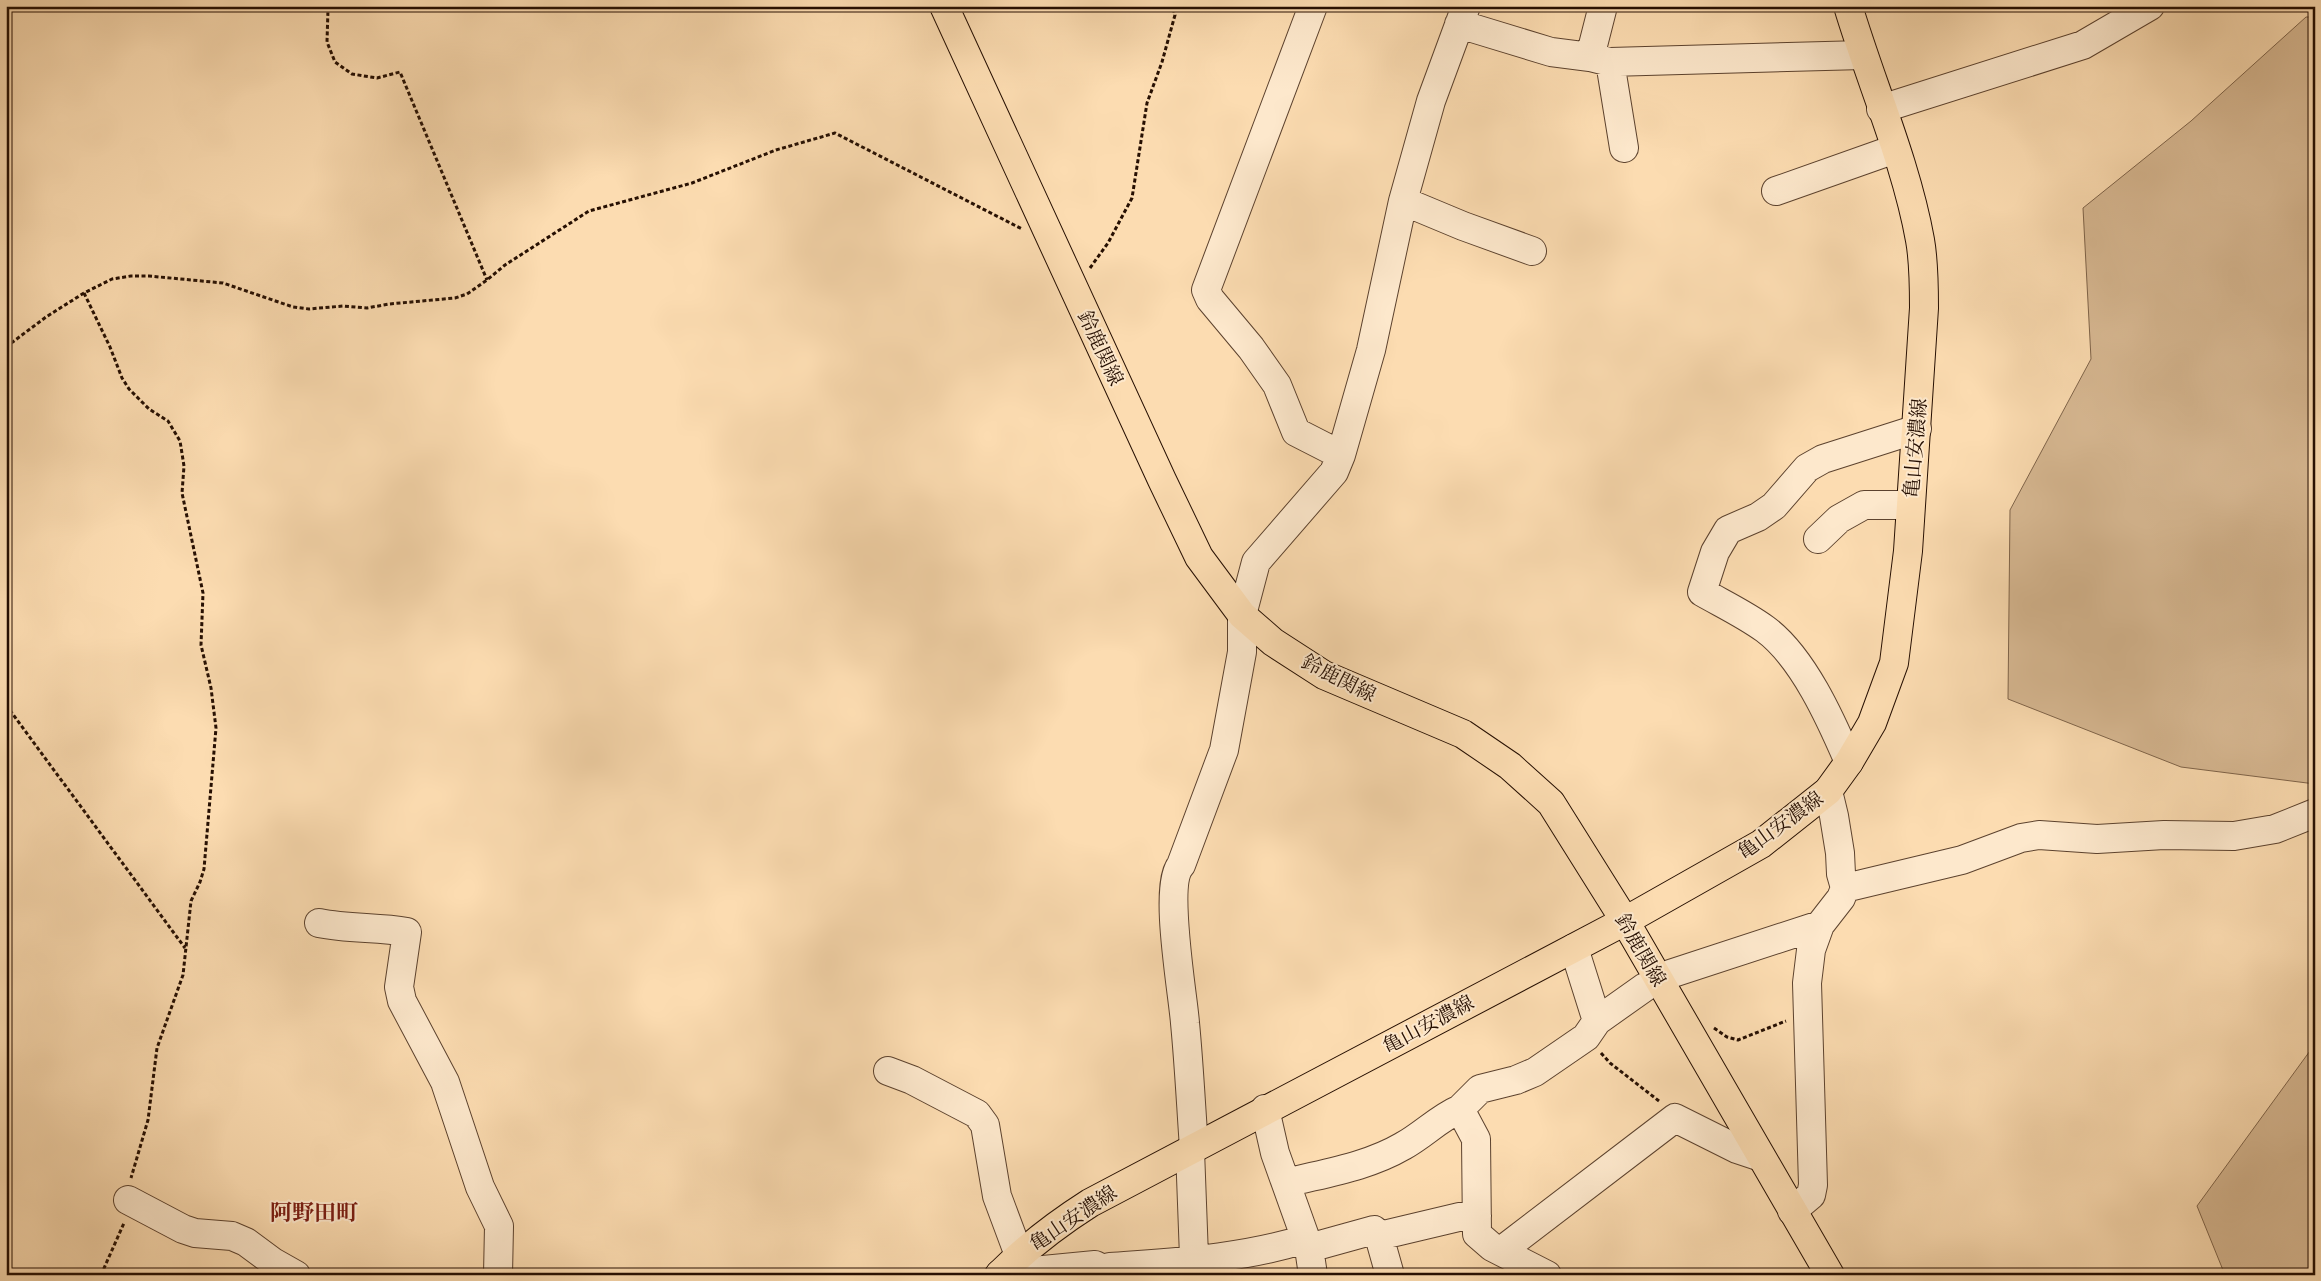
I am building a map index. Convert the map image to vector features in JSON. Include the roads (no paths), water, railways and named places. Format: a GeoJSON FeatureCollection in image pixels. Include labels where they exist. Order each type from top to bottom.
{"type":"FeatureCollection","features":[{"type":"Feature","properties":{"kind":"main road","name":"鈴鹿関線"},"geometry":{"type":"LineString","coordinates":[[944,6],[1199,557],[1242,615],[1273,642],[1324,675],[1463,734],[1510,766],[1550,804],[1625,921],[1830,1275]]}},
{"type":"Feature","properties":{"kind":"main road","name":"亀山安濃線"},"geometry":{"type":"LineString","coordinates":[[1000,1274],[1019,1255],[1062,1221],[1090,1203],[1265,1109],[1625,921],[1761,844],[1828,791],[1849,762],[1872,723],[1894,663],[1908,551],[1917,428],[1924,279],[1915,214],[1848,6]]}},
{"type":"Feature","properties":{"kind":"street"},"geometry":{"type":"LineString","coordinates":[[1313,6],[1206,290],[1210,300],[1251,348],[1276,385],[1296,432],[1341,456]]}},
{"type":"Feature","properties":{"kind":"street"},"geometry":{"type":"LineString","coordinates":[[1603,6],[1600,60],[1624,148]]}},
{"type":"Feature","properties":{"kind":"street"},"geometry":{"type":"LineString","coordinates":[[1881,109],[2082,45],[2150,6]]}},
{"type":"Feature","properties":{"kind":"street"},"geometry":{"type":"LineString","coordinates":[[1189,1268],[1194,1256],[1192,1149],[1185,1021],[1176,952],[1174,896],[1176,870],[1181,865],[1224,750],[1241,660],[1242,615],[1256,562],[1334,472],[1341,456],[1371,350],[1403,200],[1431,101],[1462,15],[1551,52],[1600,60],[1863,54]]}},
{"type":"Feature","properties":{"kind":"street"},"geometry":{"type":"LineString","coordinates":[[1776,191],[1895,149]]}},
{"type":"Feature","properties":{"kind":"street"},"geometry":{"type":"LineString","coordinates":[[1403,200],[1532,251]]}},
{"type":"Feature","properties":{"kind":"street"},"geometry":{"type":"LineString","coordinates":[[1849,762],[1825,709],[1783,646],[1765,629],[1702,592],[1715,552],[1728,530],[1758,517],[1774,506],[1807,468],[1822,459],[1917,428]]}},
{"type":"Feature","properties":{"kind":"street"},"geometry":{"type":"LineString","coordinates":[[1818,539],[1838,519],[1864,505],[1910,505]]}},
{"type":"Feature","properties":{"kind":"street"},"geometry":{"type":"LineString","coordinates":[[1792,1211],[1811,1194],[1813,1185],[1807,983],[1811,950],[1820,925],[1841,898],[1845,888],[1841,874],[1840,853],[1834,816],[1828,791]]}},
{"type":"Feature","properties":{"kind":"street"},"geometry":{"type":"LineString","coordinates":[[1845,888],[1962,860],[2021,838],[2039,835],[2097,839],[2164,835],[2234,836],[2275,829],[2315,813]]}},
{"type":"Feature","properties":{"kind":"street"},"geometry":{"type":"LineString","coordinates":[[319,923],[336,927],[380,928],[407,932],[399,987],[402,1001],[445,1082],[480,1187],[499,1226],[498,1275]]}},
{"type":"Feature","properties":{"kind":"street"},"geometry":{"type":"LineString","coordinates":[[1670,974],[1820,925]]}},
{"type":"Feature","properties":{"kind":"street"},"geometry":{"type":"LineString","coordinates":[[1574,948],[1591,1029]]}},
{"type":"Feature","properties":{"kind":"street"},"geometry":{"type":"LineString","coordinates":[[1286,1183],[1363,1164],[1402,1147],[1451,1113],[1460,1109],[1480,1089],[1516,1080],[1535,1072],[1645,987]]}},
{"type":"Feature","properties":{"kind":"street"},"geometry":{"type":"LineString","coordinates":[[888,1071],[912,1080],[977,1114],[985,1125],[996,1196],[1019,1255]]}},
{"type":"Feature","properties":{"kind":"street"},"geometry":{"type":"LineString","coordinates":[[1265,1109],[1275,1153],[1307,1243],[1313,1275]]}},
{"type":"Feature","properties":{"kind":"street"},"geometry":{"type":"LineString","coordinates":[[1460,1109],[1476,1139],[1477,1234],[1501,1252],[1547,1275]]}},
{"type":"Feature","properties":{"kind":"street"},"geometry":{"type":"LineString","coordinates":[[1501,1252],[1676,1118],[1737,1149],[1761,1157]]}},
{"type":"Feature","properties":{"kind":"street"},"geometry":{"type":"LineString","coordinates":[[128,1200],[183,1229],[195,1233],[232,1236],[246,1242],[273,1262],[296,1275]]}},
{"type":"Feature","properties":{"kind":"street"},"geometry":{"type":"LineString","coordinates":[[1380,1236],[1459,1216],[1477,1216]]}},
{"type":"Feature","properties":{"kind":"street"},"geometry":{"type":"LineString","coordinates":[[1000,1274],[1095,1265],[1103,1272],[1110,1266],[1189,1268],[1283,1246],[1374,1230],[1380,1236],[1390,1275]]}},
{"type":"Feature","properties":{"kind":"district","name":"阿野田町"},"geometry":{"type":"Point","coordinates":[314,1212]}}]}
